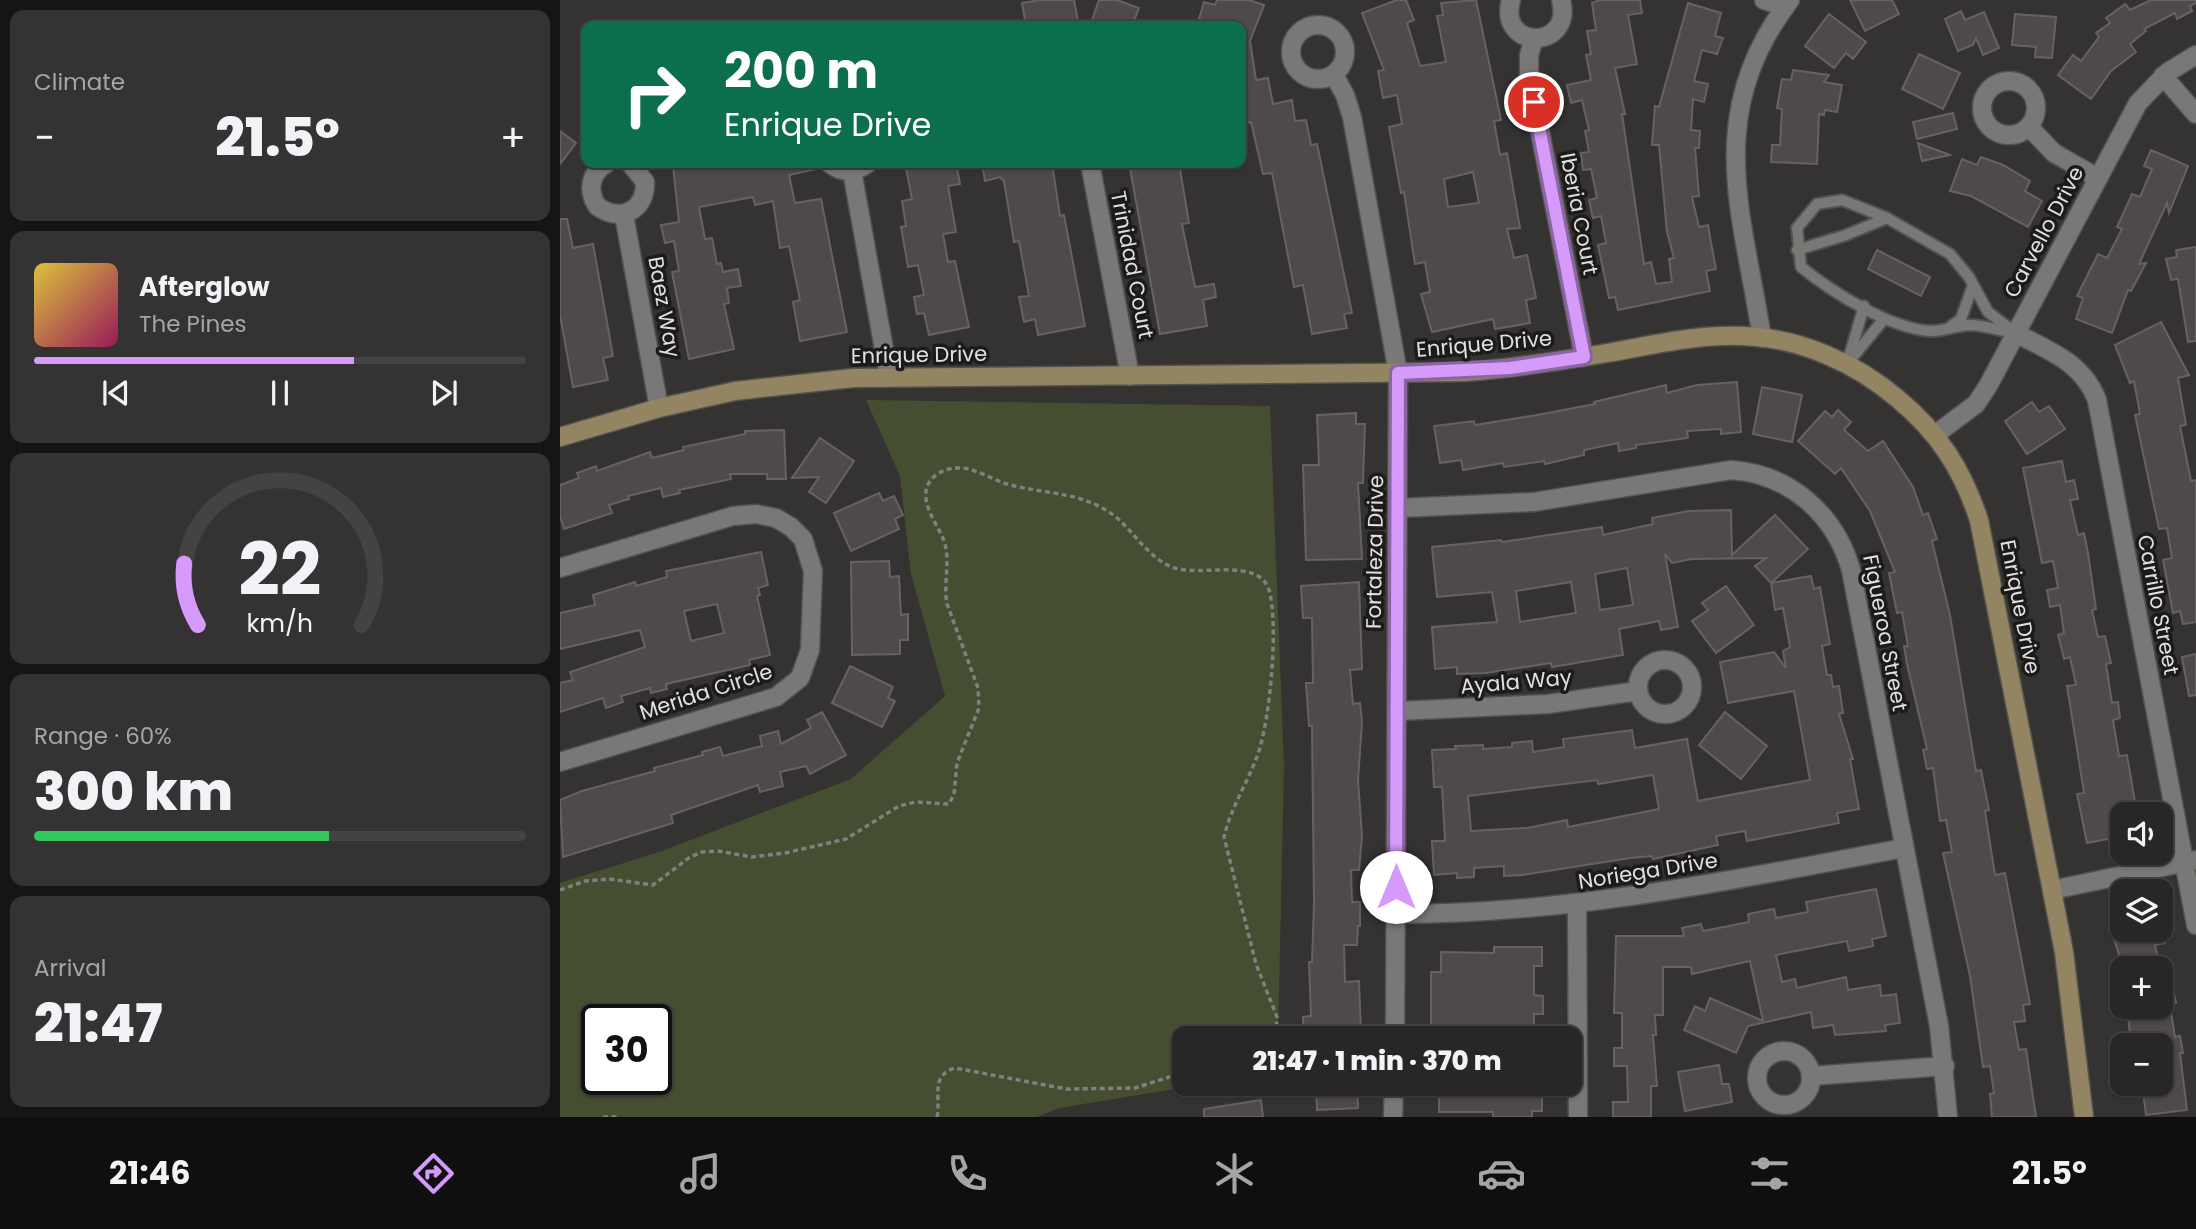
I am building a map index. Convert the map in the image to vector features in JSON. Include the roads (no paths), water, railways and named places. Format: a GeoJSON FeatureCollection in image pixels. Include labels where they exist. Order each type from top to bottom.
{"type":"FeatureCollection","features":[{"type":"Feature","properties":{"kind":"street"},"geometry":{"type":"LineString","coordinates":[[1511,0],[1509,9],[1512,25],[1525,37],[1534,39],[1543,38],[1559,27],[1563,18],[1562,0]]}},
{"type":"Feature","properties":{"kind":"street"},"geometry":{"type":"LineString","coordinates":[[1762,338],[1735,182],[1735,130],[1741,99],[1757,53],[1787,4],[1764,0]]}},
{"type":"Feature","properties":{"kind":"street","name":"Iberia Court"},"geometry":{"type":"LineString","coordinates":[[1534,39],[1529,55],[1530,75],[1584,357]]}},
{"type":"Feature","properties":{"kind":"street","name":"Carvello Drive"},"geometry":{"type":"LineString","coordinates":[[1936,434],[1976,404],[2017,334],[2129,117],[2163,76],[2196,55]]}},
{"type":"Feature","properties":{"kind":"street","name":"Fortaleza Drive"},"geometry":{"type":"LineString","coordinates":[[1334,75],[1345,95],[1352,117],[1398,373],[1395,1026]]}},
{"type":"Feature","properties":{"kind":"street"},"geometry":{"type":"LineString","coordinates":[[2163,76],[2196,114]]}},
{"type":"Feature","properties":{"kind":"street"},"geometry":{"type":"LineString","coordinates":[[2029,127],[2054,153],[2098,178]]}},
{"type":"Feature","properties":{"kind":"street"},"geometry":{"type":"LineString","coordinates":[[600,168],[592,180],[592,198],[605,212],[624,215],[639,206],[646,191],[642,174],[635,168]]}},
{"type":"Feature","properties":{"kind":"street"},"geometry":{"type":"LineString","coordinates":[[860,168],[889,377]]}},
{"type":"Feature","properties":{"kind":"street","name":"Trinidad Court"},"geometry":{"type":"LineString","coordinates":[[1091,168],[1130,376]]}},
{"type":"Feature","properties":{"kind":"street","name":"Baez Way"},"geometry":{"type":"LineString","coordinates":[[624,215],[659,408]]}},
{"type":"Feature","properties":{"kind":"street","name":"Carrillo Street"},"geometry":{"type":"LineString","coordinates":[[2017,334],[2070,362],[2084,374],[2097,400],[2190,862],[2196,925]]}},
{"type":"Feature","properties":{"kind":"street","name":"Enrique Drive"},"geometry":{"type":"LineString","coordinates":[[560,437],[659,408],[735,391],[889,377],[1398,373],[1510,368],[1701,337],[1762,338],[1815,350],[1847,364],[1883,386],[1936,434],[1961,477],[1979,520],[2052,890],[2074,1021],[2084,1117]]}},
{"type":"Feature","properties":{"kind":"street","name":"Figueroa Street"},"geometry":{"type":"LineString","coordinates":[[1399,508],[1534,502],[1731,470],[1768,477],[1807,498],[1837,534],[1851,570],[1945,1066],[1948,1117]]}},
{"type":"Feature","properties":{"kind":"street","name":"Merida Circle"},"geometry":{"type":"LineString","coordinates":[[560,568],[703,524],[756,513],[791,527],[803,539],[813,571],[810,650],[804,671],[790,689],[776,697],[560,762]]}},
{"type":"Feature","properties":{"kind":"street","name":"Ayala Way"},"geometry":{"type":"LineString","coordinates":[[1398,711],[1548,704],[1638,691]]}},
{"type":"Feature","properties":{"kind":"street","name":"Noriega Drive"},"geometry":{"type":"LineString","coordinates":[[1396,914],[1460,914],[1577,905],[1701,887],[1905,848]]}},
{"type":"Feature","properties":{"kind":"street"},"geometry":{"type":"LineString","coordinates":[[2052,890],[2190,862]]}},
{"type":"Feature","properties":{"kind":"street"},"geometry":{"type":"LineString","coordinates":[[1577,905],[1578,1117]]}},
{"type":"Feature","properties":{"kind":"street"},"geometry":{"type":"LineString","coordinates":[[1811,1076],[1945,1066]]}},
{"type":"Feature","properties":{"kind":"street"},"geometry":{"type":"LineString","coordinates":[[1393,1117],[1394,1096]]}},
{"type":"Feature","properties":{"kind":"lane"},"geometry":{"type":"LineString","coordinates":[[1842,200],[1887,218],[1950,254],[1973,285],[1988,312],[2017,334],[1971,325],[1947,329],[1912,328],[1884,319],[1824,285],[1801,267],[1797,250],[1797,228],[1817,204],[1842,200]]}},
{"type":"Feature","properties":{"kind":"lane"},"geometry":{"type":"LineString","coordinates":[[1797,250],[1846,235],[1887,218]]}},
{"type":"Feature","properties":{"kind":"lane"},"geometry":{"type":"LineString","coordinates":[[1947,329],[1961,319],[1973,285]]}},
{"type":"Feature","properties":{"kind":"lane"},"geometry":{"type":"LineString","coordinates":[[1847,364],[1864,306]]}},
{"type":"Feature","properties":{"kind":"lane"},"geometry":{"type":"LineString","coordinates":[[1847,364],[1884,319]]}}]}
